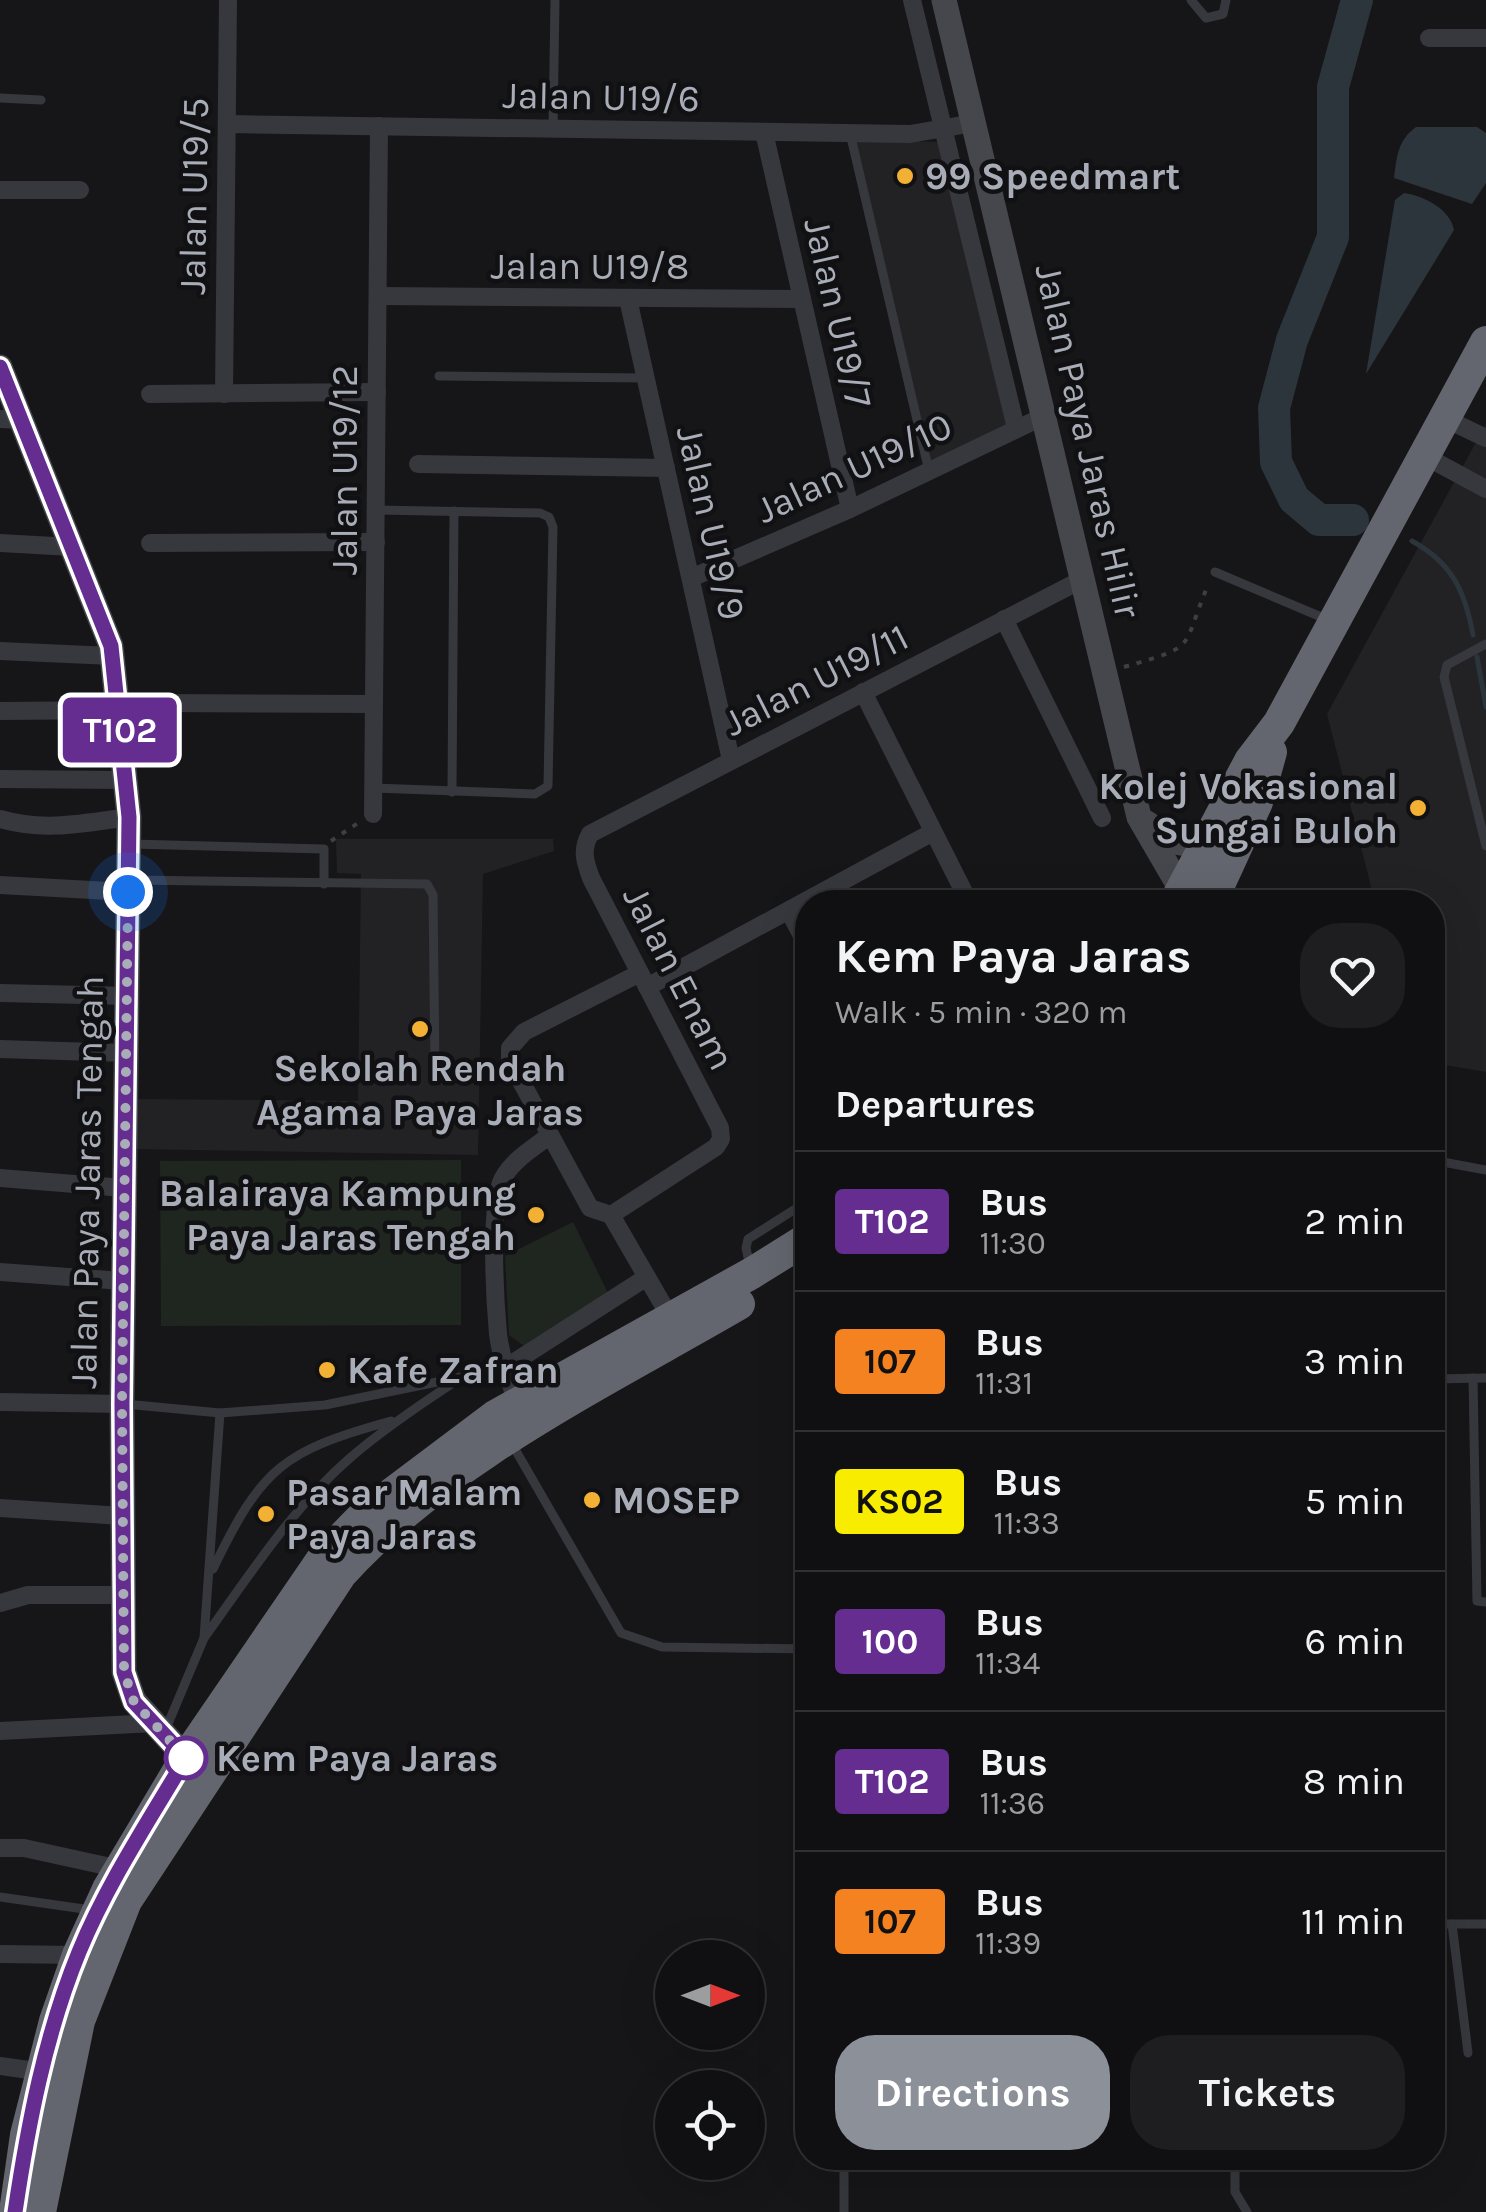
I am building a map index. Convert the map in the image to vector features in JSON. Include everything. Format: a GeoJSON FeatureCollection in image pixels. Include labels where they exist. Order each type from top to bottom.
{"type":"FeatureCollection","features":[{"type":"Feature","properties":{"kind":"highway"},"geometry":{"type":"LineString","coordinates":[[1192,890],[1218,824],[1250,761],[1279,723],[1486,342]]}},
{"type":"Feature","properties":{"kind":"highway"},"geometry":{"type":"LineString","coordinates":[[1197,890],[1214,873],[1256,802],[1279,723]]}},
{"type":"Feature","properties":{"kind":"highway"},"geometry":{"type":"LineString","coordinates":[[15,2212],[26,2134],[55,2021],[78,1955],[120,1869],[168,1738],[325,1554],[366,1513],[670,1317],[795,1246]]}},
{"type":"Feature","properties":{"kind":"highway"},"geometry":{"type":"LineString","coordinates":[[40,2212],[26,2134],[126,1901],[342,1574],[376,1536],[507,1419],[795,1271]]}},
{"type":"Feature","properties":{"kind":"street","name":"Jalan U19/5"},"geometry":{"type":"LineString","coordinates":[[224,394],[228,0]]}},
{"type":"Feature","properties":{"kind":"street"},"geometry":{"type":"LineString","coordinates":[[912,0],[1016,428]]}},
{"type":"Feature","properties":{"kind":"street","name":"Jalan Paya Jaras Hilir"},"geometry":{"type":"LineString","coordinates":[[944,0],[1140,817],[1182,890]]}},
{"type":"Feature","properties":{"kind":"street"},"geometry":{"type":"LineString","coordinates":[[1429,38],[1486,38]]}},
{"type":"Feature","properties":{"kind":"street","name":"Jalan U19/6"},"geometry":{"type":"LineString","coordinates":[[227,124],[910,134],[974,122]]}},
{"type":"Feature","properties":{"kind":"street","name":"Jalan U19/12"},"geometry":{"type":"LineString","coordinates":[[373,814],[379,126]]}},
{"type":"Feature","properties":{"kind":"street","name":"Jalan U19/7"},"geometry":{"type":"LineString","coordinates":[[764,132],[850,509]]}},
{"type":"Feature","properties":{"kind":"street"},"geometry":{"type":"LineString","coordinates":[[0,190],[80,190]]}},
{"type":"Feature","properties":{"kind":"street","name":"Jalan U19/8"},"geometry":{"type":"LineString","coordinates":[[378,296],[802,299]]}},
{"type":"Feature","properties":{"kind":"street","name":"Jalan U19/9"},"geometry":{"type":"LineString","coordinates":[[628,299],[732,760]]}},
{"type":"Feature","properties":{"kind":"street","name":"Jalan Paya Jaras Tengah"},"geometry":{"type":"LineString","coordinates":[[0,367],[10,419],[72,547],[112,656],[129,817],[122,1404],[124,1672],[127,1689],[168,1738]]}},
{"type":"Feature","properties":{"kind":"street"},"geometry":{"type":"LineString","coordinates":[[150,394],[377,392]]}},
{"type":"Feature","properties":{"kind":"street","name":"Jalan U19/10"},"geometry":{"type":"LineString","coordinates":[[690,578],[850,509],[1044,416]]}},
{"type":"Feature","properties":{"kind":"street"},"geometry":{"type":"LineString","coordinates":[[1444,418],[1486,438]]}},
{"type":"Feature","properties":{"kind":"street"},"geometry":{"type":"LineString","coordinates":[[1422,455],[1486,489]]}},
{"type":"Feature","properties":{"kind":"street"},"geometry":{"type":"LineString","coordinates":[[418,464],[666,468]]}},
{"type":"Feature","properties":{"kind":"street"},"geometry":{"type":"LineString","coordinates":[[150,544],[376,542]]}},
{"type":"Feature","properties":{"kind":"street"},"geometry":{"type":"LineString","coordinates":[[0,543],[72,547]]}},
{"type":"Feature","properties":{"kind":"street","name":"Jalan U19/11"},"geometry":{"type":"LineString","coordinates":[[584,846],[590,834],[600,828],[1083,580]]}},
{"type":"Feature","properties":{"kind":"street"},"geometry":{"type":"LineString","coordinates":[[1004,619],[1102,818]]}},
{"type":"Feature","properties":{"kind":"street"},"geometry":{"type":"LineString","coordinates":[[0,652],[112,656]]}},
{"type":"Feature","properties":{"kind":"street"},"geometry":{"type":"LineString","coordinates":[[863,692],[963,890]]}},
{"type":"Feature","properties":{"kind":"street"},"geometry":{"type":"LineString","coordinates":[[154,702],[374,704]]}},
{"type":"Feature","properties":{"kind":"street"},"geometry":{"type":"LineString","coordinates":[[0,711],[118,710]]}},
{"type":"Feature","properties":{"kind":"street"},"geometry":{"type":"LineString","coordinates":[[0,779],[125,780]]}},
{"type":"Feature","properties":{"kind":"street"},"geometry":{"type":"LineString","coordinates":[[0,818],[35,826],[70,826],[129,817]]}},
{"type":"Feature","properties":{"kind":"street"},"geometry":{"type":"LineString","coordinates":[[1140,817],[1178,844],[1196,843],[1218,824]]}},
{"type":"Feature","properties":{"kind":"street"},"geometry":{"type":"LineString","coordinates":[[825,890],[934,832]]}},
{"type":"Feature","properties":{"kind":"street","name":"Jalan Enam"},"geometry":{"type":"LineString","coordinates":[[584,846],[591,878],[720,1128],[721,1139],[716,1147],[611,1215]]}},
{"type":"Feature","properties":{"kind":"street"},"geometry":{"type":"LineString","coordinates":[[0,885],[128,886]]}},
{"type":"Feature","properties":{"kind":"street"},"geometry":{"type":"LineString","coordinates":[[670,1317],[611,1215],[590,1208],[514,1073],[510,1048],[524,1032],[644,980],[795,906]]}},
{"type":"Feature","properties":{"kind":"street"},"geometry":{"type":"LineString","coordinates":[[788,910],[795,923]]}},
{"type":"Feature","properties":{"kind":"street"},"geometry":{"type":"LineString","coordinates":[[0,993],[126,996]]}},
{"type":"Feature","properties":{"kind":"street"},"geometry":{"type":"LineString","coordinates":[[0,1050],[126,1053]]}},
{"type":"Feature","properties":{"kind":"street"},"geometry":{"type":"LineString","coordinates":[[507,1419],[505,1368],[498,1333],[495,1206],[505,1175],[525,1153],[549,1136]]}},
{"type":"Feature","properties":{"kind":"street"},"geometry":{"type":"LineString","coordinates":[[0,1178],[124,1188]]}},
{"type":"Feature","properties":{"kind":"street"},"geometry":{"type":"LineString","coordinates":[[0,1272],[123,1281]]}},
{"type":"Feature","properties":{"kind":"street"},"geometry":{"type":"LineString","coordinates":[[505,1368],[648,1278]]}},
{"type":"Feature","properties":{"kind":"street"},"geometry":{"type":"LineString","coordinates":[[0,1402],[122,1404]]}},
{"type":"Feature","properties":{"kind":"street"},"geometry":{"type":"LineString","coordinates":[[0,1508],[122,1516]]}},
{"type":"Feature","properties":{"kind":"street"},"geometry":{"type":"LineString","coordinates":[[0,1603],[28,1596],[123,1596]]}},
{"type":"Feature","properties":{"kind":"street"},"geometry":{"type":"LineString","coordinates":[[0,1732],[168,1738]]}},
{"type":"Feature","properties":{"kind":"street"},"geometry":{"type":"LineString","coordinates":[[0,1848],[24,1848],[120,1869]]}},
{"type":"Feature","properties":{"kind":"street"},"geometry":{"type":"LineString","coordinates":[[0,1954],[78,1955]]}},
{"type":"Feature","properties":{"kind":"street"},"geometry":{"type":"LineString","coordinates":[[0,2066],[42,2072]]}},
{"type":"Feature","properties":{"kind":"lane"},"geometry":{"type":"LineString","coordinates":[[553,129],[555,0]]}},
{"type":"Feature","properties":{"kind":"lane"},"geometry":{"type":"LineString","coordinates":[[1190,0],[1206,18],[1223,14],[1226,0]]}},
{"type":"Feature","properties":{"kind":"lane"},"geometry":{"type":"LineString","coordinates":[[0,98],[41,100]]}},
{"type":"Feature","properties":{"kind":"lane"},"geometry":{"type":"LineString","coordinates":[[850,133],[928,471]]}},
{"type":"Feature","properties":{"kind":"lane"},"geometry":{"type":"LineString","coordinates":[[439,376],[646,378]]}},
{"type":"Feature","properties":{"kind":"lane"},"geometry":{"type":"LineString","coordinates":[[374,788],[535,794],[548,786],[553,527],[549,517],[540,513],[376,510]]}},
{"type":"Feature","properties":{"kind":"lane"},"geometry":{"type":"LineString","coordinates":[[452,792],[454,510]]}},
{"type":"Feature","properties":{"kind":"lane"},"geometry":{"type":"LineString","coordinates":[[1215,572],[1334,622]]}},
{"type":"Feature","properties":{"kind":"lane"},"geometry":{"type":"LineString","coordinates":[[1486,644],[1447,665],[1444,677],[1486,846]]}},
{"type":"Feature","properties":{"kind":"lane"},"geometry":{"type":"LineString","coordinates":[[128,844],[324,850],[324,884]]}},
{"type":"Feature","properties":{"kind":"lane"},"geometry":{"type":"LineString","coordinates":[[128,886],[422,884],[432,890],[435,1074]]}},
{"type":"Feature","properties":{"kind":"lane"},"geometry":{"type":"LineString","coordinates":[[1445,1162],[1486,1170]]}},
{"type":"Feature","properties":{"kind":"lane"},"geometry":{"type":"LineString","coordinates":[[752,1273],[746,1248],[748,1239],[795,1209]]}},
{"type":"Feature","properties":{"kind":"lane"},"geometry":{"type":"LineString","coordinates":[[122,1404],[220,1413],[325,1405],[505,1368]]}},
{"type":"Feature","properties":{"kind":"lane"},"geometry":{"type":"LineString","coordinates":[[1473,1378],[1477,1601],[1486,1602]]}},
{"type":"Feature","properties":{"kind":"lane"},"geometry":{"type":"LineString","coordinates":[[1445,1379],[1486,1378]]}},
{"type":"Feature","properties":{"kind":"lane"},"geometry":{"type":"LineString","coordinates":[[204,1638],[299,1512],[347,1460],[456,1380]]}},
{"type":"Feature","properties":{"kind":"lane"},"geometry":{"type":"LineString","coordinates":[[168,1738],[204,1638],[220,1413]]}},
{"type":"Feature","properties":{"kind":"lane"},"geometry":{"type":"LineString","coordinates":[[210,1576],[260,1484],[291,1458],[328,1438],[398,1419]]}},
{"type":"Feature","properties":{"kind":"lane"},"geometry":{"type":"LineString","coordinates":[[507,1419],[621,1634],[662,1647],[795,1649]]}},
{"type":"Feature","properties":{"kind":"lane"},"geometry":{"type":"LineString","coordinates":[[0,1896],[98,1911]]}},
{"type":"Feature","properties":{"kind":"lane"},"geometry":{"type":"LineString","coordinates":[[1445,1924],[1486,1924]]}},
{"type":"Feature","properties":{"kind":"lane"},"geometry":{"type":"LineString","coordinates":[[1452,1924],[1468,2053]]}},
{"type":"Feature","properties":{"kind":"lane"},"geometry":{"type":"LineString","coordinates":[[844,2170],[844,2212]]}},
{"type":"Feature","properties":{"kind":"lane"},"geometry":{"type":"LineString","coordinates":[[1236,2170],[1236,2192],[1247,2212]]}},
{"type":"Feature","properties":{"kind":"path"},"geometry":{"type":"LineString","coordinates":[[1105,673],[1176,652],[1188,643],[1215,572]]}},
{"type":"Feature","properties":{"kind":"path"},"geometry":{"type":"LineString","coordinates":[[324,850],[336,836],[373,814]]}},
{"type":"Feature","properties":{"kind":"shaded area"},"geometry":{"type":"Polygon","coordinates":[[[1416,127],[1477,127],[1486,133],[1486,183],[1472,204],[1394,178],[1401,144],[1416,127]]]}},
{"type":"Feature","properties":{"kind":"shaded area"},"geometry":{"type":"Polygon","coordinates":[[[855,140],[941,142],[1008,425],[931,462],[855,140]]]}},
{"type":"Feature","properties":{"kind":"shaded area"},"geometry":{"type":"Polygon","coordinates":[[[1404,193],[1435,205],[1454,230],[1366,374],[1395,200],[1404,193]]]}},
{"type":"Feature","properties":{"kind":"shaded area","name":"Kolej Vokasional Sungai Buloh"},"geometry":{"type":"Polygon","coordinates":[[[1486,424],[1486,1072],[1445,1065],[1445,890],[1372,890],[1327,714],[1486,424]]]}},
{"type":"Feature","properties":{"kind":"shaded area","name":"Sekolah Rendah Agama Paya Jaras"},"geometry":{"type":"Polygon","coordinates":[[[336,839],[553,839],[554,851],[483,874],[478,1155],[135,1149],[135,1099],[358,1101],[361,874],[337,873],[336,839]]]}},
{"type":"Feature","properties":{"kind":"shaded area"},"geometry":{"type":"Polygon","coordinates":[[[461,1160],[461,1325],[161,1326],[160,1161],[461,1160]]]}},
{"type":"Feature","properties":{"kind":"shaded area"},"geometry":{"type":"Polygon","coordinates":[[[573,1222],[609,1295],[524,1346],[509,1335],[505,1256],[573,1222]]]}},
{"type":"Feature","properties":{"kind":"waterway"},"geometry":{"type":"LineString","coordinates":[[1353,520],[1319,520],[1294,499],[1276,462],[1274,408],[1292,340],[1333,237],[1333,87],[1357,0]]}},
{"type":"Feature","properties":{"kind":"waterway"},"geometry":{"type":"LineString","coordinates":[[1412,541],[1447,569],[1461,592],[1473,635]]}},
{"type":"Feature","properties":{"kind":"waterway"},"geometry":{"type":"LineString","coordinates":[[1477,657],[1486,707]]}},
{"type":"Feature","properties":{"kind":"bus line","name":"T102"},"geometry":{"type":"LineString","coordinates":[[0,367],[111,646],[129,817],[122,1404],[124,1672],[134,1702],[186,1758],[108,1890],[78,1955],[55,2021],[26,2134],[15,2212]]}},
{"type":"Feature","properties":{"kind":"place","name":"99 Speedmart"},"geometry":{"type":"Point","coordinates":[905,176]}},
{"type":"Feature","properties":{"kind":"place","name":"Kolej Vokasional Sungai Buloh"},"geometry":{"type":"Point","coordinates":[1418,808]}},
{"type":"Feature","properties":{"kind":"place","name":"Sekolah Rendah Agama Paya Jaras"},"geometry":{"type":"Point","coordinates":[420,1029]}},
{"type":"Feature","properties":{"kind":"place","name":"Balairaya Kampung Paya Jaras Tengah"},"geometry":{"type":"Point","coordinates":[536,1215]}},
{"type":"Feature","properties":{"kind":"place","name":"Kafe Zafran"},"geometry":{"type":"Point","coordinates":[327,1370]}},
{"type":"Feature","properties":{"kind":"place","name":"MOSEP"},"geometry":{"type":"Point","coordinates":[592,1500]}},
{"type":"Feature","properties":{"kind":"place","name":"Pasar Malam Paya Jaras"},"geometry":{"type":"Point","coordinates":[266,1514]}},
{"type":"Feature","properties":{"kind":"place","name":"Kem Paya Jaras"},"geometry":{"type":"Point","coordinates":[186,1758]}},
{"type":"Feature","properties":{"kind":"route"},"geometry":{"type":"LineString","coordinates":[[128,892],[122,1404],[124,1672],[134,1702],[186,1758]]}}]}
